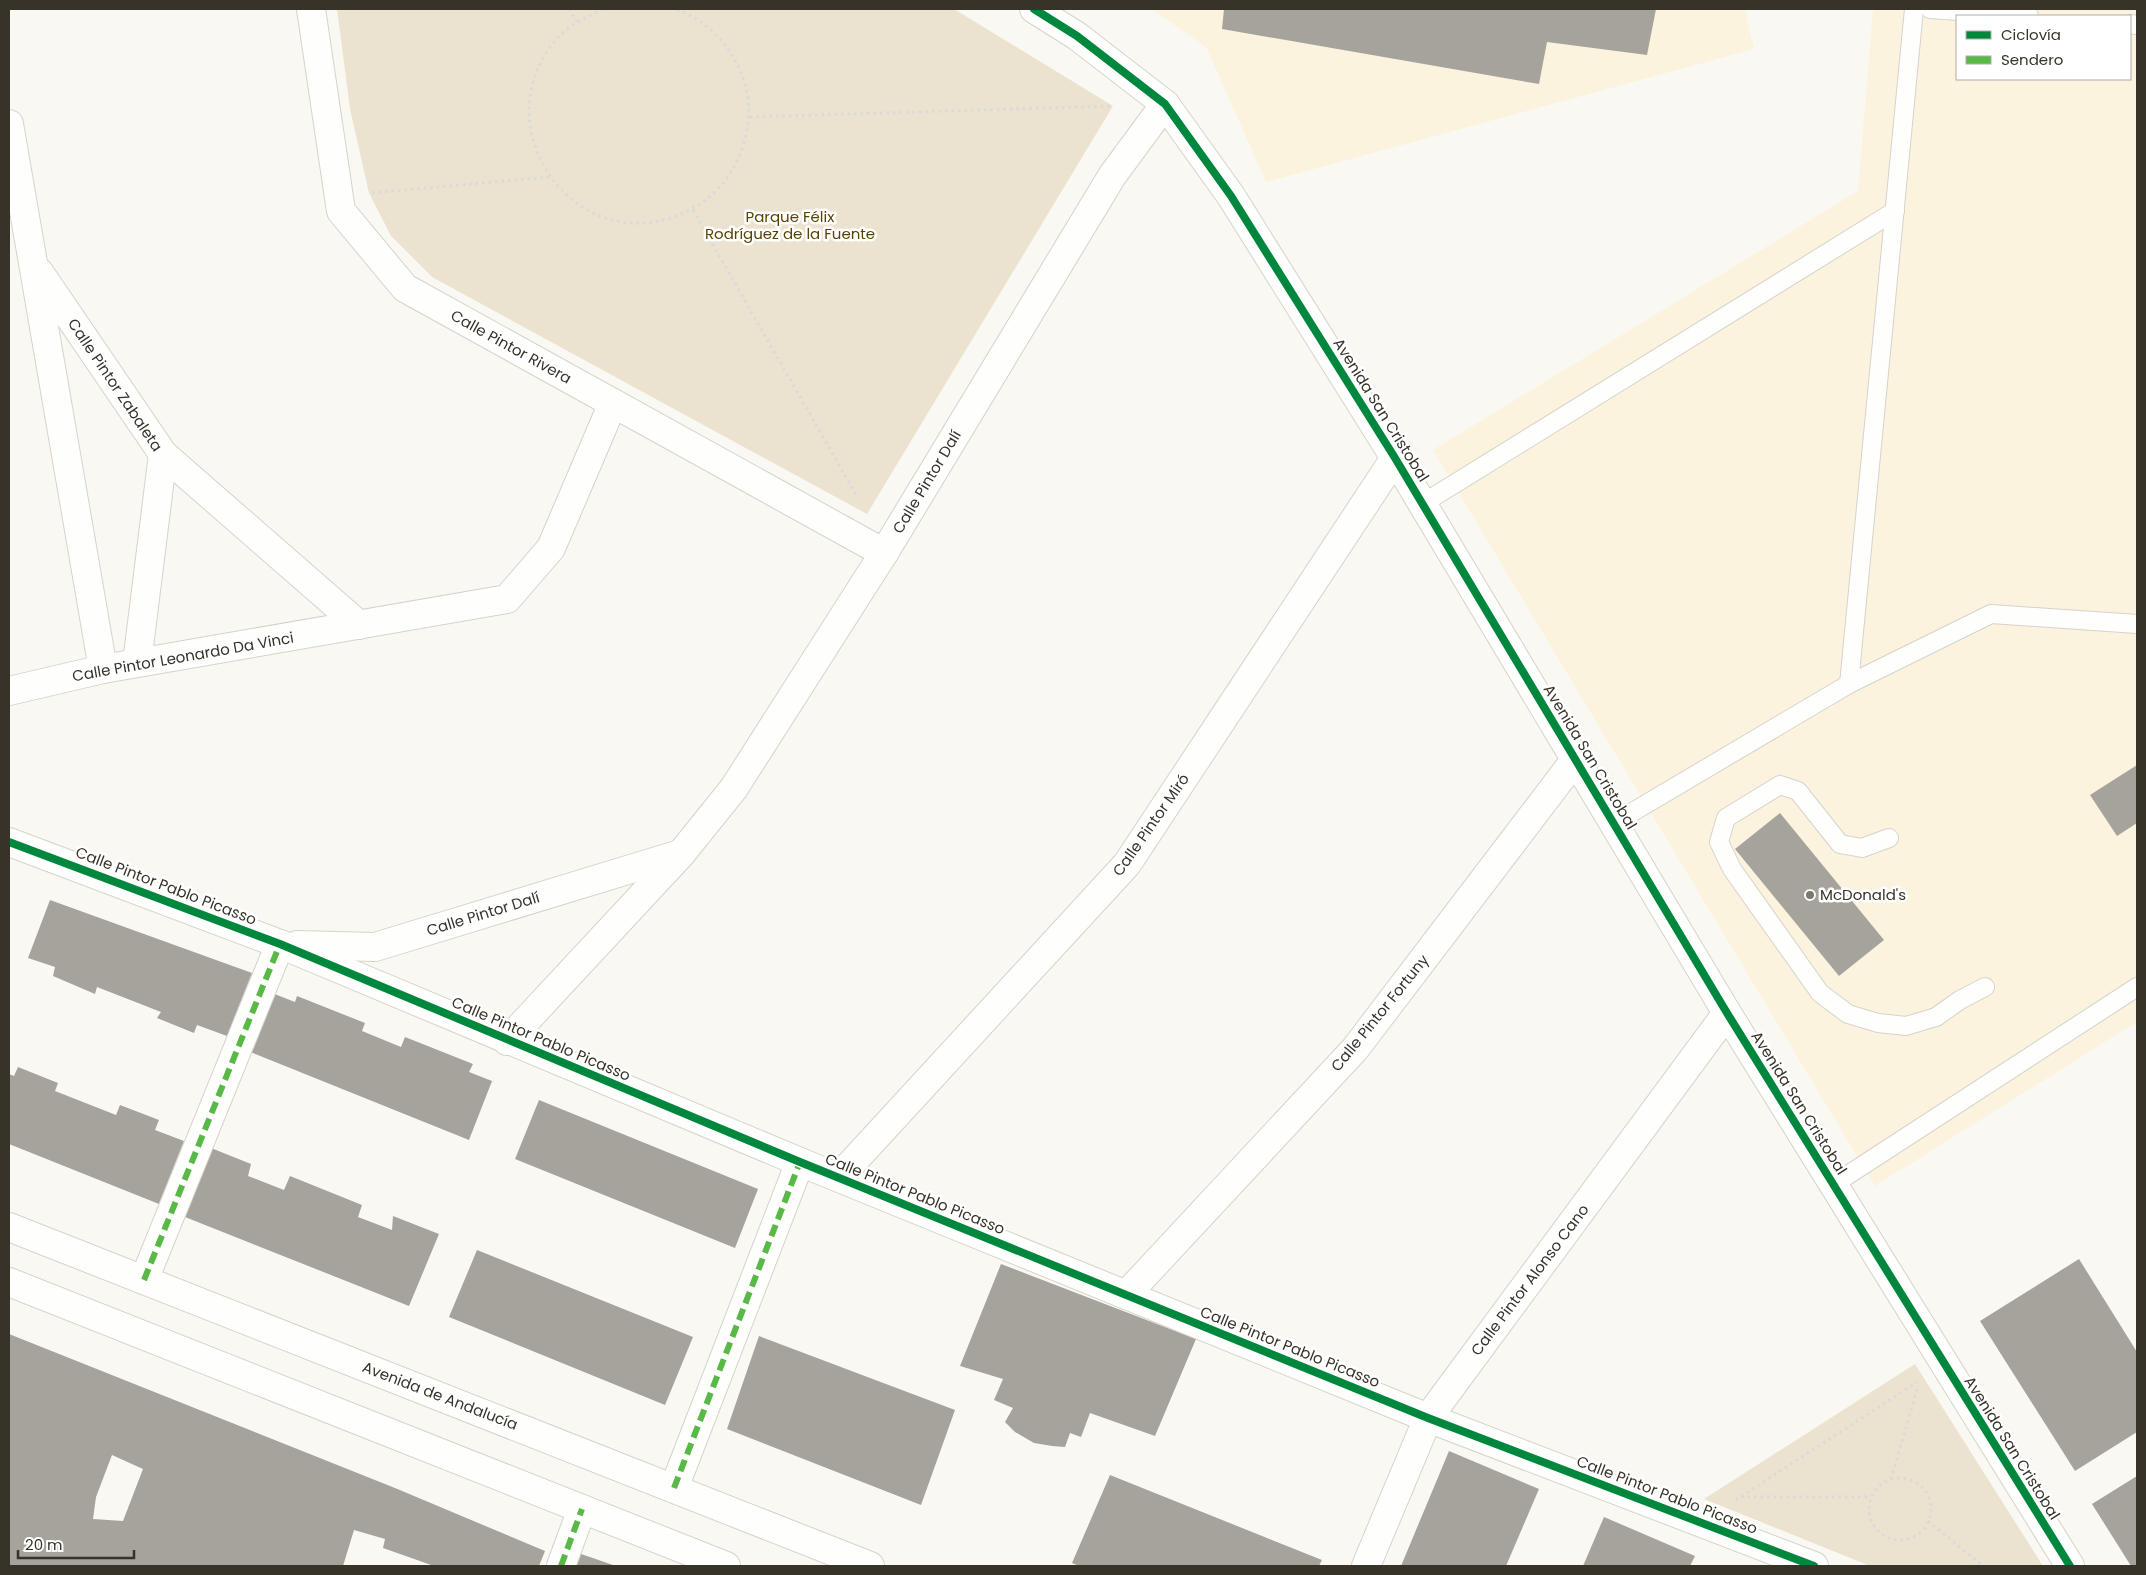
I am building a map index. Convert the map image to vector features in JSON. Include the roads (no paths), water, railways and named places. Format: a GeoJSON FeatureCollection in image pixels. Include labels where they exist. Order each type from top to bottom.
{"type":"FeatureCollection","features":[{"type":"Feature","properties":{"kind":"street","name":"Calle Pintor Rivera"},"geometry":{"type":"LineString","coordinates":[[311,9],[341,211],[405,288],[884,553]]}},
{"type":"Feature","properties":{"kind":"street","name":"Avenida San Cristobal"},"geometry":{"type":"LineString","coordinates":[[1034,9],[1077,36],[1165,104],[1231,196],[1395,458],[1727,1013],[2070,1566]]}},
{"type":"Feature","properties":{"kind":"street","name":"Calle Pintor Dalí"},"geometry":{"type":"LineString","coordinates":[[507,1040],[681,854],[734,788],[884,553],[1112,176],[1165,104]]}},
{"type":"Feature","properties":{"kind":"street","name":"Calle Pintor Zabaleta"},"geometry":{"type":"LineString","coordinates":[[9,124],[103,669]]}},
{"type":"Feature","properties":{"kind":"street","name":"Calle Pintor Zabaleta"},"geometry":{"type":"LineString","coordinates":[[34,265],[163,454],[137,663]]}},
{"type":"Feature","properties":{"kind":"street","name":"Calle Pintor Leonardo Da Vinci"},"geometry":{"type":"LineString","coordinates":[[9,691],[103,669],[507,599],[551,548],[612,403]]}},
{"type":"Feature","properties":{"kind":"street"},"geometry":{"type":"LineString","coordinates":[[163,454],[359,625]]}},
{"type":"Feature","properties":{"kind":"street","name":"Calle Pintor Miró"},"geometry":{"type":"LineString","coordinates":[[838,1177],[1127,864],[1395,458]]}},
{"type":"Feature","properties":{"kind":"street","name":"Calle Pintor Fortuny"},"geometry":{"type":"LineString","coordinates":[[1126,1295],[1355,1049],[1575,760]]}},
{"type":"Feature","properties":{"kind":"street","name":"Calle Pintor Pablo Picasso"},"geometry":{"type":"LineString","coordinates":[[9,842],[280,944],[800,1162],[1428,1418],[1814,1566]]}},
{"type":"Feature","properties":{"kind":"street","name":"Calle Pintor Dalí"},"geometry":{"type":"LineString","coordinates":[[280,944],[376,947],[681,854]]}},
{"type":"Feature","properties":{"kind":"street"},"geometry":{"type":"LineString","coordinates":[[144,1280],[280,944]]}},
{"type":"Feature","properties":{"kind":"street","name":"Calle Pintor Alonso Cano"},"geometry":{"type":"LineString","coordinates":[[1366,1566],[1428,1418],[1727,1013]]}},
{"type":"Feature","properties":{"kind":"street"},"geometry":{"type":"LineString","coordinates":[[674,1488],[800,1162]]}},
{"type":"Feature","properties":{"kind":"street","name":"Avenida de Andalucía"},"geometry":{"type":"LineString","coordinates":[[9,1227],[870,1566]]}},
{"type":"Feature","properties":{"kind":"street"},"geometry":{"type":"LineString","coordinates":[[9,1282],[726,1566]]}},
{"type":"Feature","properties":{"kind":"street"},"geometry":{"type":"LineString","coordinates":[[561,1566],[582,1509]]}},
{"type":"Feature","properties":{"kind":"lane"},"geometry":{"type":"LineString","coordinates":[[1849,684],[1914,9]]}},
{"type":"Feature","properties":{"kind":"lane"},"geometry":{"type":"LineString","coordinates":[[1930,9],[2015,15]]}},
{"type":"Feature","properties":{"kind":"lane"},"geometry":{"type":"LineString","coordinates":[[1422,504],[1895,211]]}},
{"type":"Feature","properties":{"kind":"lane"},"geometry":{"type":"LineString","coordinates":[[1614,823],[1849,684],[1991,614],[2137,624]]}},
{"type":"Feature","properties":{"kind":"lane"},"geometry":{"type":"LineString","coordinates":[[1889,838],[1862,848],[1840,844],[1798,791],[1780,785],[1726,818],[1719,842],[1732,870],[1820,993],[1848,1014],[1878,1023],[1906,1026],[1936,1017],[1960,1000],[1986,987]]}},
{"type":"Feature","properties":{"kind":"lane"},"geometry":{"type":"LineString","coordinates":[[1834,1184],[2137,987]]}},
{"type":"Feature","properties":{"kind":"place","name":"McDonald's"},"geometry":{"type":"Point","coordinates":[1810,895]}},
{"type":"Feature","properties":{"kind":"park label","name":"Parque Félix Rodríguez de la Fuente"},"geometry":{"type":"Point","coordinates":[790,226]}}]}
